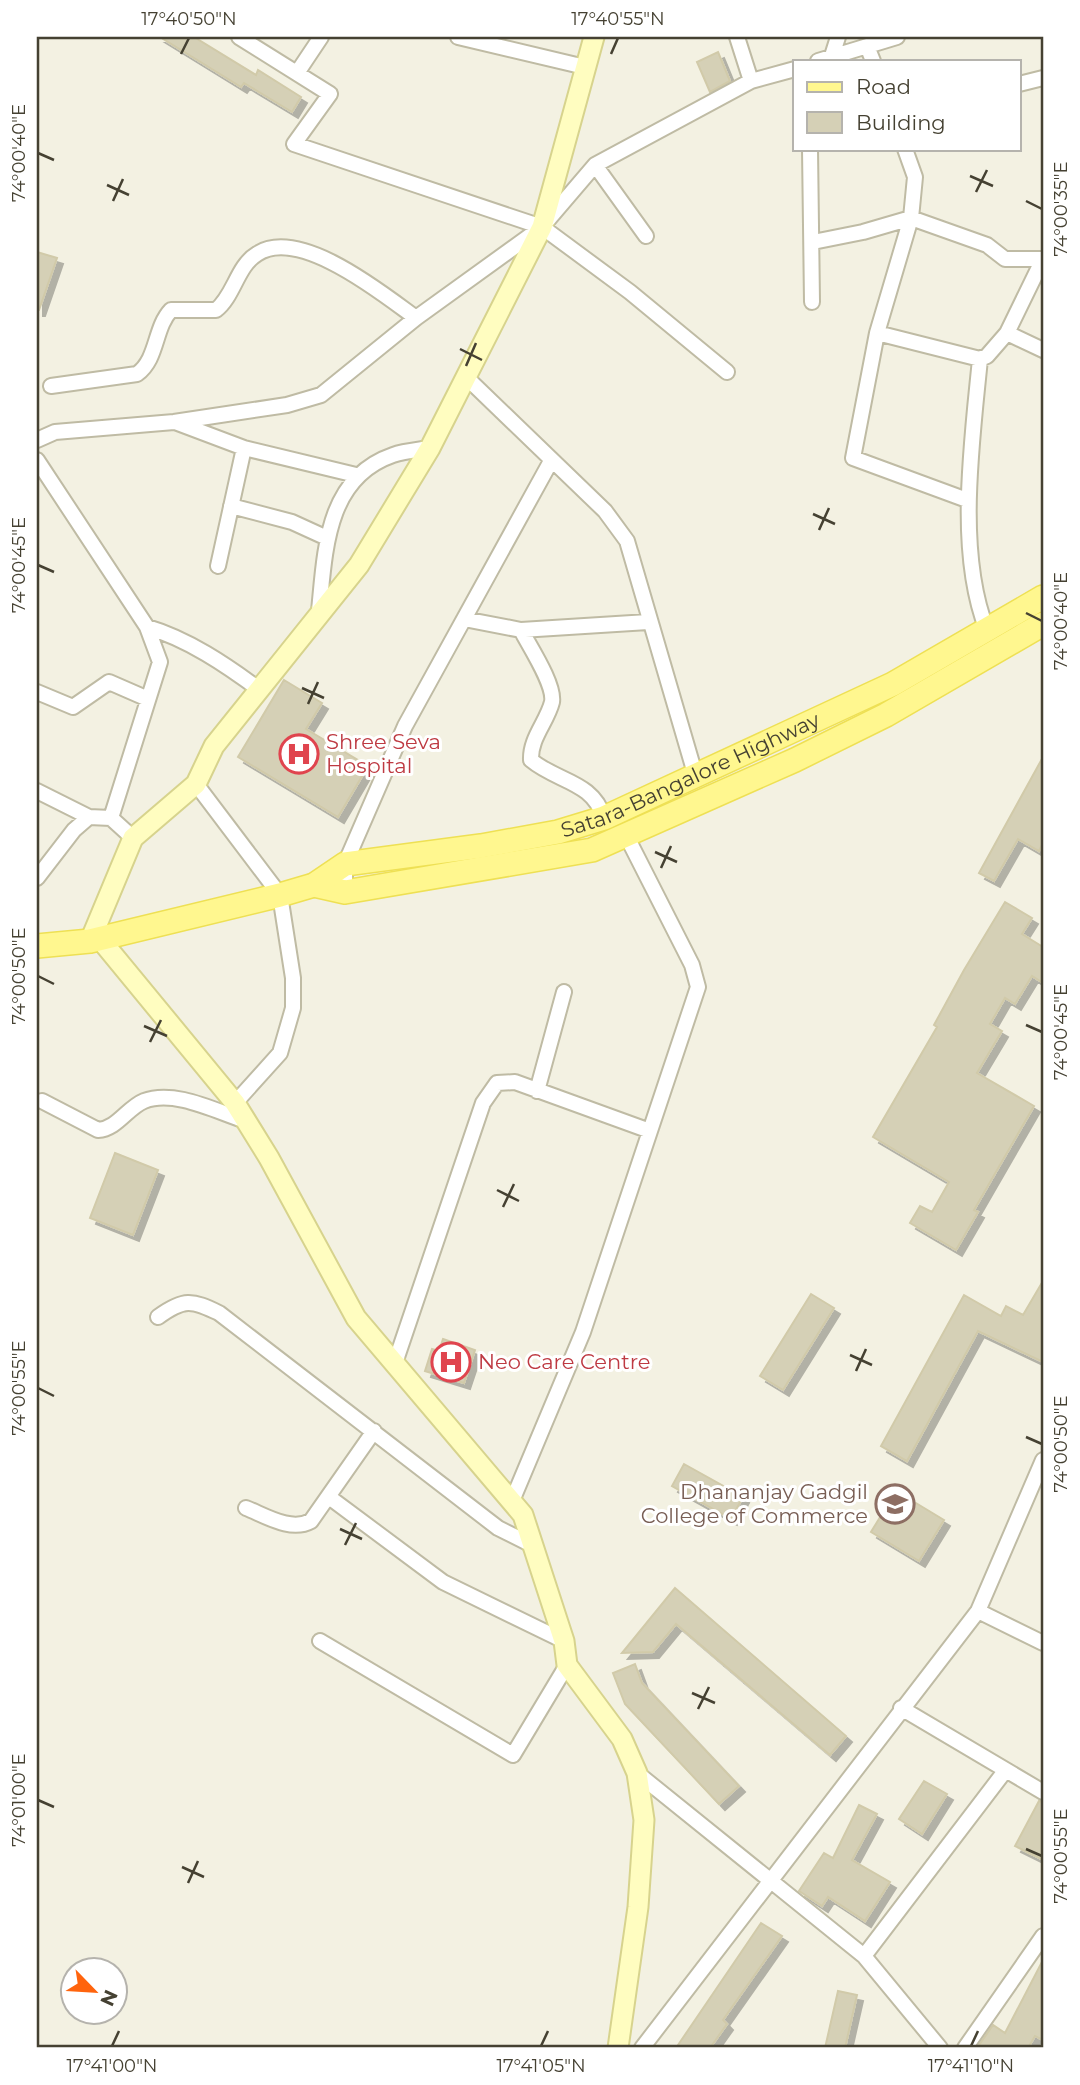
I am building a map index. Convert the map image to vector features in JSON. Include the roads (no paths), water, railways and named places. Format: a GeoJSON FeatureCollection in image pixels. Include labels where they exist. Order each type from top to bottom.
{"type":"FeatureCollection","features":[{"type":"Feature","properties":{"kind":"main road","name":"Satara-Bangalore Highway"},"geometry":{"type":"LineString","coordinates":[[37,946],[95,940],[280,895],[314,885],[345,864],[481,846],[558,832],[604,818],[893,684],[1043,597]]}},
{"type":"Feature","properties":{"kind":"main road","name":"Satara-Bangalore Highway"},"geometry":{"type":"LineString","coordinates":[[314,885],[345,892],[592,850],[627,837],[874,720],[1043,624]]}},
{"type":"Feature","properties":{"kind":"street"},"geometry":{"type":"LineString","coordinates":[[239,37],[330,94],[294,144],[542,227],[630,292],[727,372]]}},
{"type":"Feature","properties":{"kind":"street"},"geometry":{"type":"LineString","coordinates":[[297,73],[321,37]]}},
{"type":"Feature","properties":{"kind":"street"},"geometry":{"type":"LineString","coordinates":[[458,37],[585,66]]}},
{"type":"Feature","properties":{"kind":"street"},"geometry":{"type":"LineString","coordinates":[[594,37],[542,227],[468,379],[430,448],[359,565],[319,611],[214,746],[196,783],[132,838],[95,940],[235,1103],[356,1318],[523,1515],[564,1640],[567,1665],[581,1689],[622,1739],[637,1773],[643,1820],[639,1894],[618,2048]]}},
{"type":"Feature","properties":{"kind":"street"},"geometry":{"type":"LineString","coordinates":[[737,37],[751,81]]}},
{"type":"Feature","properties":{"kind":"street"},"geometry":{"type":"LineString","coordinates":[[825,59],[838,37]]}},
{"type":"Feature","properties":{"kind":"street"},"geometry":{"type":"LineString","coordinates":[[825,59],[897,37]]}},
{"type":"Feature","properties":{"kind":"street"},"geometry":{"type":"LineString","coordinates":[[867,46],[873,60]]}},
{"type":"Feature","properties":{"kind":"street"},"geometry":{"type":"LineString","coordinates":[[37,440],[55,432],[174,422],[286,405],[321,395],[416,317],[542,227],[594,165],[751,81],[793,70]]}},
{"type":"Feature","properties":{"kind":"street"},"geometry":{"type":"LineString","coordinates":[[1020,84],[1043,78]]}},
{"type":"Feature","properties":{"kind":"street"},"geometry":{"type":"LineString","coordinates":[[810,150],[812,302]]}},
{"type":"Feature","properties":{"kind":"street"},"geometry":{"type":"LineString","coordinates":[[905,150],[915,177],[911,218],[877,333],[853,458],[967,500]]}},
{"type":"Feature","properties":{"kind":"street"},"geometry":{"type":"LineString","coordinates":[[594,165],[646,236]]}},
{"type":"Feature","properties":{"kind":"street"},"geometry":{"type":"LineString","coordinates":[[813,242],[911,218],[987,245],[1005,259],[1043,259],[1007,333],[987,356],[980,359],[877,333]]}},
{"type":"Feature","properties":{"kind":"street"},"geometry":{"type":"LineString","coordinates":[[51,386],[137,374],[149,360],[164,317],[171,310],[216,310],[225,303],[246,264],[257,253],[274,248],[322,257],[354,274],[416,317]]}},
{"type":"Feature","properties":{"kind":"street"},"geometry":{"type":"LineString","coordinates":[[1007,333],[1043,351]]}},
{"type":"Feature","properties":{"kind":"street"},"geometry":{"type":"LineString","coordinates":[[980,359],[967,500],[978,608],[987,631]]}},
{"type":"Feature","properties":{"kind":"street"},"geometry":{"type":"LineString","coordinates":[[468,379],[605,511],[627,541],[648,622],[696,776]]}},
{"type":"Feature","properties":{"kind":"street"},"geometry":{"type":"LineString","coordinates":[[174,422],[244,447],[356,475]]}},
{"type":"Feature","properties":{"kind":"street"},"geometry":{"type":"LineString","coordinates":[[218,566],[244,447]]}},
{"type":"Feature","properties":{"kind":"street"},"geometry":{"type":"LineString","coordinates":[[319,611],[327,538],[340,499],[356,475],[392,455],[430,448]]}},
{"type":"Feature","properties":{"kind":"street"},"geometry":{"type":"LineString","coordinates":[[37,460],[147,627],[160,662],[111,818]]}},
{"type":"Feature","properties":{"kind":"street"},"geometry":{"type":"LineString","coordinates":[[345,892],[345,864],[405,726],[551,461]]}},
{"type":"Feature","properties":{"kind":"street"},"geometry":{"type":"LineString","coordinates":[[231,506],[292,522],[327,538]]}},
{"type":"Feature","properties":{"kind":"street"},"geometry":{"type":"LineString","coordinates":[[464,619],[521,630],[648,622]]}},
{"type":"Feature","properties":{"kind":"street"},"geometry":{"type":"LineString","coordinates":[[147,627],[167,633],[219,662],[260,690]]}},
{"type":"Feature","properties":{"kind":"street"},"geometry":{"type":"LineString","coordinates":[[521,630],[551,688],[552,700],[531,750],[531,760],[540,768],[577,783],[592,794],[600,805],[604,818]]}},
{"type":"Feature","properties":{"kind":"street"},"geometry":{"type":"LineString","coordinates":[[37,692],[74,707],[108,682],[148,699]]}},
{"type":"Feature","properties":{"kind":"street"},"geometry":{"type":"LineString","coordinates":[[196,783],[280,895],[293,978],[293,1008],[280,1053],[235,1103]]}},
{"type":"Feature","properties":{"kind":"street"},"geometry":{"type":"LineString","coordinates":[[37,791],[89,817],[111,818],[132,838]]}},
{"type":"Feature","properties":{"kind":"street"},"geometry":{"type":"LineString","coordinates":[[37,878],[57,849],[89,817]]}},
{"type":"Feature","properties":{"kind":"street"},"geometry":{"type":"LineString","coordinates":[[512,1501],[583,1332],[698,987],[692,965],[627,837]]}},
{"type":"Feature","properties":{"kind":"street"},"geometry":{"type":"LineString","coordinates":[[537,1091],[564,992]]}},
{"type":"Feature","properties":{"kind":"street"},"geometry":{"type":"LineString","coordinates":[[395,1363],[483,1103],[497,1083],[506,1081],[650,1131]]}},
{"type":"Feature","properties":{"kind":"street"},"geometry":{"type":"LineString","coordinates":[[42,1101],[98,1130],[106,1129],[143,1101],[157,1099],[181,1100],[246,1121]]}},
{"type":"Feature","properties":{"kind":"street"},"geometry":{"type":"LineString","coordinates":[[158,1317],[174,1305],[185,1302],[200,1304],[219,1313],[498,1528],[532,1545]]}},
{"type":"Feature","properties":{"kind":"street"},"geometry":{"type":"LineString","coordinates":[[246,1508],[290,1525],[301,1526],[311,1521],[374,1431]]}},
{"type":"Feature","properties":{"kind":"street"},"geometry":{"type":"LineString","coordinates":[[642,2048],[978,1611],[1043,1460]]}},
{"type":"Feature","properties":{"kind":"street"},"geometry":{"type":"LineString","coordinates":[[329,1497],[443,1582],[564,1640]]}},
{"type":"Feature","properties":{"kind":"street"},"geometry":{"type":"LineString","coordinates":[[978,1611],[1043,1643]]}},
{"type":"Feature","properties":{"kind":"street"},"geometry":{"type":"LineString","coordinates":[[320,1641],[513,1755],[567,1665]]}},
{"type":"Feature","properties":{"kind":"street"},"geometry":{"type":"LineString","coordinates":[[901,1708],[1043,1792]]}},
{"type":"Feature","properties":{"kind":"street"},"geometry":{"type":"LineString","coordinates":[[864,1956],[1005,1771]]}},
{"type":"Feature","properties":{"kind":"street"},"geometry":{"type":"LineString","coordinates":[[637,1773],[864,1956],[940,2048]]}},
{"type":"Feature","properties":{"kind":"street"},"geometry":{"type":"LineString","coordinates":[[965,2048],[1043,1936]]}},
{"type":"Feature","properties":{"kind":"place","name":"Shree Seva Hospital"},"geometry":{"type":"Point","coordinates":[299,754]}},
{"type":"Feature","properties":{"kind":"place","name":"Neo Care Centre"},"geometry":{"type":"Point","coordinates":[451,1362]}},
{"type":"Feature","properties":{"kind":"place","name":"Dhananjay Gadgil College of Commerce"},"geometry":{"type":"Point","coordinates":[895,1504]}}]}
